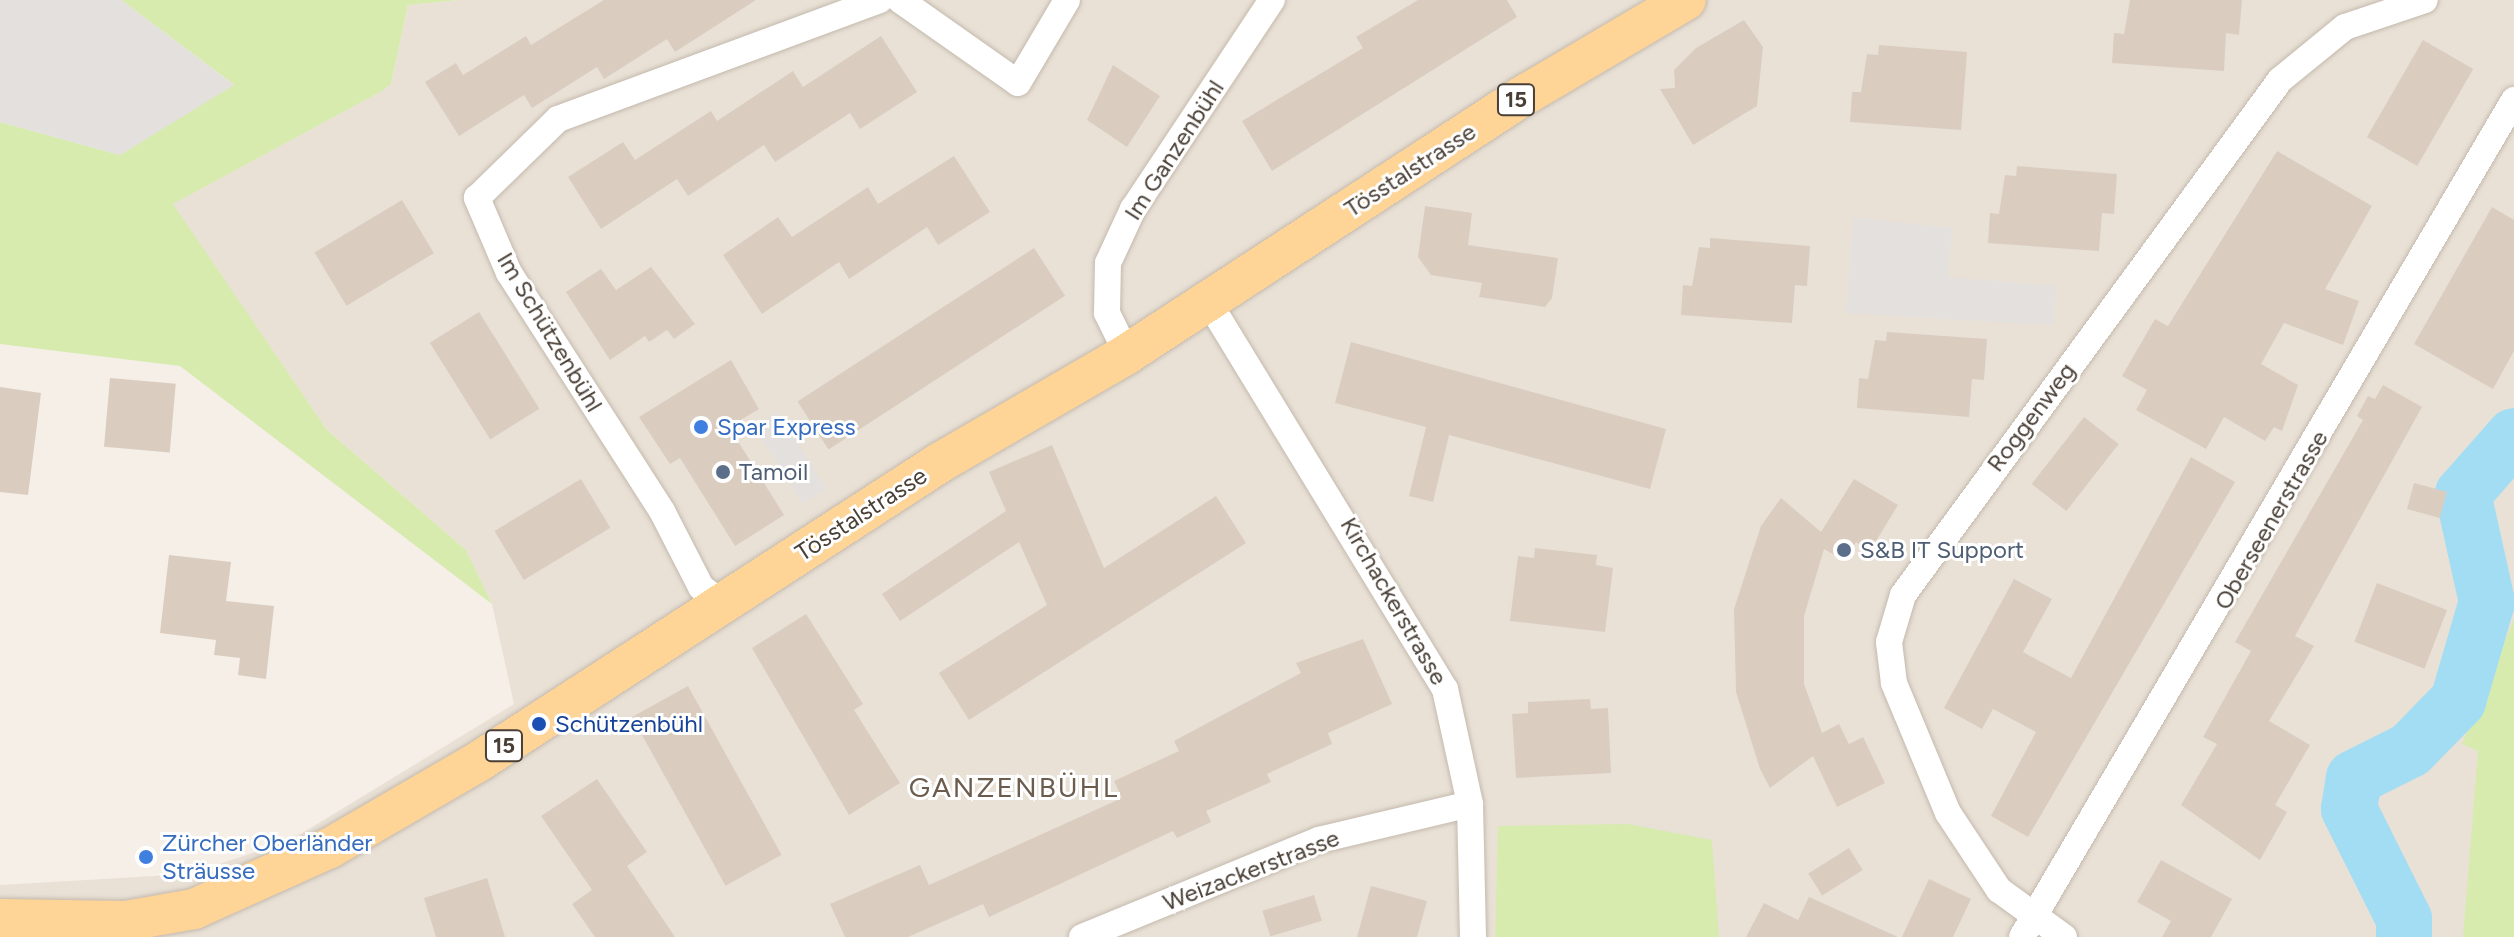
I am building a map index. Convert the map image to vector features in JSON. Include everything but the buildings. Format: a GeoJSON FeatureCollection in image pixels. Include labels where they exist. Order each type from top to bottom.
{"type":"FeatureCollection","features":[{"type":"Feature","properties":{"kind":"main road","name":"Tösstalstrasse"},"geometry":{"type":"LineString","coordinates":[[0,919],[56,931],[194,909],[264,880],[481,760],[722,603],[1127,354],[1528,93],[1686,0]]}},
{"type":"Feature","properties":{"kind":"street","name":"Im Schützenbühl"},"geometry":{"type":"LineString","coordinates":[[722,603],[701,587],[662,511],[509,273],[477,198],[558,119],[880,0]]}},
{"type":"Feature","properties":{"kind":"street"},"geometry":{"type":"LineString","coordinates":[[900,0],[1018,83],[1067,0]]}},
{"type":"Feature","properties":{"kind":"street","name":"Im Ganzenbühl"},"geometry":{"type":"LineString","coordinates":[[1127,354],[1107,313],[1108,263],[1133,209],[1272,0]]}},
{"type":"Feature","properties":{"kind":"street","name":"Roggenweg"},"geometry":{"type":"LineString","coordinates":[[2064,937],[1999,890],[1964,846],[1894,683],[1889,642],[1903,595],[2280,80],[2345,27],[2425,0]]}},
{"type":"Feature","properties":{"kind":"street","name":"Oberseenerstrasse"},"geometry":{"type":"LineString","coordinates":[[2022,937],[2514,100]]}},
{"type":"Feature","properties":{"kind":"street","name":"Kirchackerstrasse"},"geometry":{"type":"LineString","coordinates":[[1208,301],[1445,689],[1470,804],[1473,937]]}},
{"type":"Feature","properties":{"kind":"street","name":"Weizackerstrasse"},"geometry":{"type":"LineString","coordinates":[[1082,937],[1319,840],[1470,804]]}},
{"type":"Feature","properties":{"kind":"shaded area"},"geometry":{"type":"Polygon","coordinates":[[[0,0],[121,0],[234,85],[120,155],[0,122],[0,0]]]}},
{"type":"Feature","properties":{"kind":"shaded area"},"geometry":{"type":"Polygon","coordinates":[[[460,0],[2514,0],[2514,937],[0,937],[0,885],[189,874],[291,840],[514,704],[492,604],[466,550],[327,430],[172,204],[382,91],[391,84],[408,5],[460,0]]]}},
{"type":"Feature","properties":{"kind":"shaded area"},"geometry":{"type":"Polygon","coordinates":[[[1853,217],[1952,228],[1948,277],[2056,286],[2053,325],[1846,313],[1853,217]]]}},
{"type":"Feature","properties":{"kind":"shaded area"},"geometry":{"type":"Polygon","coordinates":[[[778,412],[826,489],[802,504],[754,427],[778,412]]]}},
{"type":"Feature","properties":{"kind":"green space"},"geometry":{"type":"Polygon","coordinates":[[[121,0],[460,0],[408,5],[391,84],[382,91],[173,204],[327,430],[466,550],[492,604],[180,366],[0,344],[0,122],[120,155],[233,84],[121,0]]]}},
{"type":"Feature","properties":{"kind":"green space"},"geometry":{"type":"Polygon","coordinates":[[[2514,619],[2514,937],[2463,937],[2478,751],[2462,744],[2514,619]]]}},
{"type":"Feature","properties":{"kind":"green space"},"geometry":{"type":"Polygon","coordinates":[[[1628,824],[1712,840],[1719,937],[1495,937],[1498,826],[1628,824]]]}},
{"type":"Feature","properties":{"kind":"waterway"},"geometry":{"type":"LineString","coordinates":[[2404,937],[2404,919],[2349,809],[2354,778],[2410,750],[2458,701],[2487,602],[2463,494],[2514,436]]}},
{"type":"Feature","properties":{"kind":"place","name":"Spar Express"},"geometry":{"type":"Point","coordinates":[701,427]}},
{"type":"Feature","properties":{"kind":"place","name":"Tamoil"},"geometry":{"type":"Point","coordinates":[723,472]}},
{"type":"Feature","properties":{"kind":"place","name":"S&B IT Support"},"geometry":{"type":"Point","coordinates":[1844,550]}},
{"type":"Feature","properties":{"kind":"place","name":"Schützenbühl"},"geometry":{"type":"Point","coordinates":[539,724]}},
{"type":"Feature","properties":{"kind":"place","name":"Zürcher Oberländer Sträusse"},"geometry":{"type":"Point","coordinates":[146,857]}},
{"type":"Feature","properties":{"kind":"district","name":"GANZENBÜHL"},"geometry":{"type":"Point","coordinates":[1014,787]}}]}
